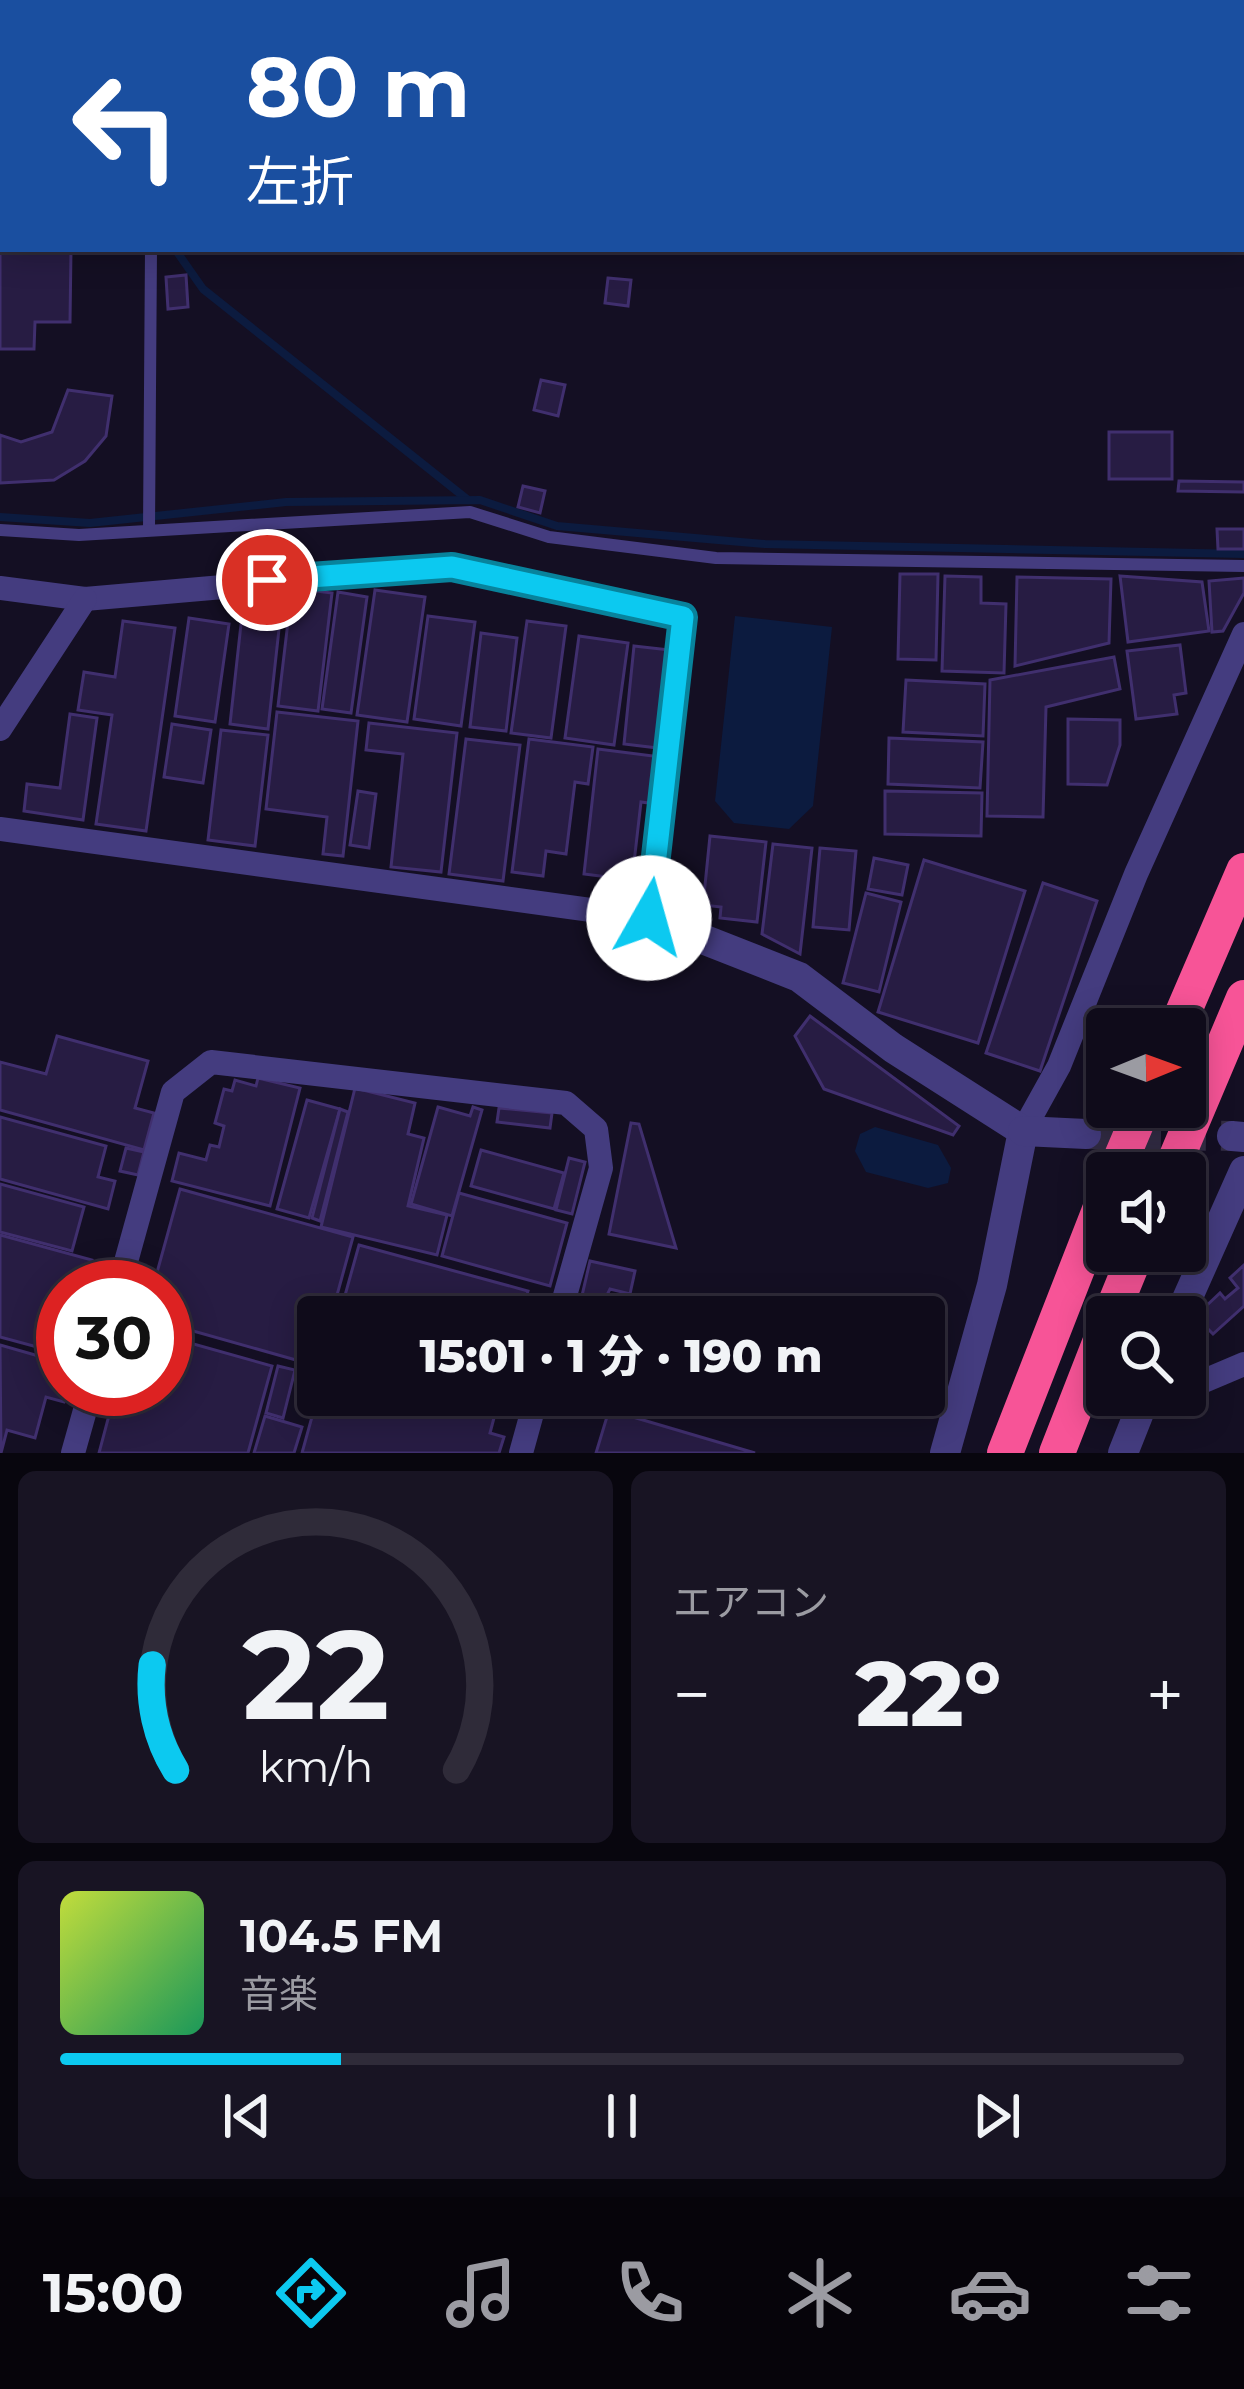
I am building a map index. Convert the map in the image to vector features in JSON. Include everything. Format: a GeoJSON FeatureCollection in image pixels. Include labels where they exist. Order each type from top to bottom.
{"type":"FeatureCollection","features":[{"type":"Feature","properties":{"kind":"highway"},"geometry":{"type":"LineString","coordinates":[[1185,1008],[1244,871]]}},
{"type":"Feature","properties":{"kind":"highway"},"geometry":{"type":"LineString","coordinates":[[1179,1152],[1244,998]]}},
{"type":"Feature","properties":{"kind":"highway"},"geometry":{"type":"LineString","coordinates":[[1005,1453],[1086,1246]]}},
{"type":"Feature","properties":{"kind":"highway"},"geometry":{"type":"LineString","coordinates":[[1057,1453],[1086,1378]]}},
{"type":"Feature","properties":{"kind":"street"},"geometry":{"type":"LineString","coordinates":[[0,589],[85,598],[452,567],[683,617],[649,918]]}},
{"type":"Feature","properties":{"kind":"street"},"geometry":{"type":"LineString","coordinates":[[0,729],[85,598]]}},
{"type":"Feature","properties":{"kind":"street"},"geometry":{"type":"LineString","coordinates":[[945,1453],[992,1285],[1023,1131],[1059,1066],[1136,874],[1244,634]]}},
{"type":"Feature","properties":{"kind":"street"},"geometry":{"type":"LineString","coordinates":[[0,829],[649,918],[799,977],[893,1048],[1023,1131],[1086,1134]]}},
{"type":"Feature","properties":{"kind":"street"},"geometry":{"type":"LineString","coordinates":[[126,1260],[173,1092],[211,1061],[566,1103],[596,1129],[601,1168],[565,1296]]}},
{"type":"Feature","properties":{"kind":"street"},"geometry":{"type":"LineString","coordinates":[[1188,1296],[1244,1172]]}},
{"type":"Feature","properties":{"kind":"street"},"geometry":{"type":"LineString","coordinates":[[1206,1380],[1244,1364]]}},
{"type":"Feature","properties":{"kind":"street"},"geometry":{"type":"LineString","coordinates":[[73,1453],[83,1416]]}},
{"type":"Feature","properties":{"kind":"street"},"geometry":{"type":"LineString","coordinates":[[520,1453],[531,1416]]}},
{"type":"Feature","properties":{"kind":"street"},"geometry":{"type":"LineString","coordinates":[[1123,1453],[1137,1416]]}},
{"type":"Feature","properties":{"kind":"lane"},"geometry":{"type":"LineString","coordinates":[[149,530],[151,252]]}},
{"type":"Feature","properties":{"kind":"lane"},"geometry":{"type":"LineString","coordinates":[[0,530],[79,535],[470,512],[549,537],[716,558],[1244,566]]}},
{"type":"Feature","properties":{"kind":"water"},"geometry":{"type":"Polygon","coordinates":[[[735,616],[832,627],[813,806],[789,829],[734,823],[715,801],[735,616]]]}},
{"type":"Feature","properties":{"kind":"water"},"geometry":{"type":"Polygon","coordinates":[[[875,1127],[938,1145],[951,1168],[948,1183],[928,1188],[866,1172],[855,1151],[860,1134],[875,1127]]]}},
{"type":"Feature","properties":{"kind":"building"},"geometry":{"type":"Polygon","coordinates":[[[0,252],[71,252],[70,322],[35,322],[34,349],[0,349],[0,252]]]}},
{"type":"Feature","properties":{"kind":"building"},"geometry":{"type":"Polygon","coordinates":[[[186,275],[188,307],[168,309],[166,277],[186,275]]]}},
{"type":"Feature","properties":{"kind":"building"},"geometry":{"type":"Polygon","coordinates":[[[608,278],[631,280],[628,306],[605,303],[608,278]]]}},
{"type":"Feature","properties":{"kind":"building"},"geometry":{"type":"Polygon","coordinates":[[[541,380],[565,385],[558,416],[534,410],[541,380]]]}},
{"type":"Feature","properties":{"kind":"building"},"geometry":{"type":"Polygon","coordinates":[[[68,390],[112,396],[106,436],[85,461],[54,480],[0,483],[0,435],[21,442],[52,432],[68,390]]]}},
{"type":"Feature","properties":{"kind":"building"},"geometry":{"type":"Polygon","coordinates":[[[1109,432],[1172,432],[1172,479],[1109,479],[1109,432]]]}},
{"type":"Feature","properties":{"kind":"building"},"geometry":{"type":"Polygon","coordinates":[[[1179,481],[1244,482],[1244,492],[1178,491],[1179,481]]]}},
{"type":"Feature","properties":{"kind":"building"},"geometry":{"type":"Polygon","coordinates":[[[523,486],[545,491],[540,513],[518,507],[523,486]]]}},
{"type":"Feature","properties":{"kind":"building"},"geometry":{"type":"Polygon","coordinates":[[[1217,529],[1244,529],[1244,549],[1218,549],[1217,529]]]}},
{"type":"Feature","properties":{"kind":"building"},"geometry":{"type":"Polygon","coordinates":[[[900,574],[938,574],[936,660],[898,659],[900,574]]]}},
{"type":"Feature","properties":{"kind":"building"},"geometry":{"type":"Polygon","coordinates":[[[945,576],[981,577],[981,603],[1006,604],[1004,673],[942,671],[945,576]]]}},
{"type":"Feature","properties":{"kind":"building"},"geometry":{"type":"Polygon","coordinates":[[[1120,576],[1202,582],[1209,631],[1128,642],[1120,576]]]}},
{"type":"Feature","properties":{"kind":"building"},"geometry":{"type":"Polygon","coordinates":[[[1017,577],[1111,579],[1109,643],[1015,666],[1017,577]]]}},
{"type":"Feature","properties":{"kind":"building"},"geometry":{"type":"Polygon","coordinates":[[[1244,578],[1244,593],[1223,631],[1212,632],[1209,581],[1244,578]]]}},
{"type":"Feature","properties":{"kind":"building"},"geometry":{"type":"Polygon","coordinates":[[[292,588],[332,593],[318,711],[278,706],[292,588]]]}},
{"type":"Feature","properties":{"kind":"building"},"geometry":{"type":"Polygon","coordinates":[[[375,590],[425,597],[407,722],[357,715],[375,590]]]}},
{"type":"Feature","properties":{"kind":"building"},"geometry":{"type":"Polygon","coordinates":[[[338,592],[367,597],[351,713],[322,709],[338,592]]]}},
{"type":"Feature","properties":{"kind":"building"},"geometry":{"type":"Polygon","coordinates":[[[244,597],[282,602],[268,729],[230,724],[244,597]]]}},
{"type":"Feature","properties":{"kind":"building"},"geometry":{"type":"Polygon","coordinates":[[[428,616],[475,622],[461,726],[414,719],[428,616]]]}},
{"type":"Feature","properties":{"kind":"building"},"geometry":{"type":"Polygon","coordinates":[[[189,618],[229,624],[215,722],[175,716],[189,618]]]}},
{"type":"Feature","properties":{"kind":"building"},"geometry":{"type":"Polygon","coordinates":[[[123,621],[175,628],[146,831],[96,824],[112,715],[78,710],[84,672],[115,677],[123,621]]]}},
{"type":"Feature","properties":{"kind":"building"},"geometry":{"type":"Polygon","coordinates":[[[527,621],[566,626],[551,738],[511,733],[527,621]]]}},
{"type":"Feature","properties":{"kind":"building"},"geometry":{"type":"Polygon","coordinates":[[[481,633],[517,638],[506,731],[470,727],[481,633]]]}},
{"type":"Feature","properties":{"kind":"building"},"geometry":{"type":"Polygon","coordinates":[[[579,636],[628,643],[614,745],[565,738],[579,636]]]}},
{"type":"Feature","properties":{"kind":"building"},"geometry":{"type":"Polygon","coordinates":[[[1180,645],[1186,693],[1174,695],[1177,714],[1136,719],[1127,651],[1180,645]]]}},
{"type":"Feature","properties":{"kind":"building"},"geometry":{"type":"Polygon","coordinates":[[[634,646],[670,650],[658,748],[624,744],[634,646]]]}},
{"type":"Feature","properties":{"kind":"building"},"geometry":{"type":"Polygon","coordinates":[[[1114,657],[1120,689],[1046,707],[1043,817],[987,816],[990,680],[1114,657]]]}},
{"type":"Feature","properties":{"kind":"building"},"geometry":{"type":"Polygon","coordinates":[[[906,680],[985,684],[983,736],[903,732],[906,680]]]}},
{"type":"Feature","properties":{"kind":"building"},"geometry":{"type":"Polygon","coordinates":[[[277,712],[358,721],[343,856],[323,854],[327,817],[266,809],[277,712]]]}},
{"type":"Feature","properties":{"kind":"building"},"geometry":{"type":"Polygon","coordinates":[[[70,714],[97,718],[83,820],[24,811],[27,784],[60,788],[70,714]]]}},
{"type":"Feature","properties":{"kind":"building"},"geometry":{"type":"Polygon","coordinates":[[[1068,719],[1120,720],[1120,745],[1107,785],[1068,784],[1068,719]]]}},
{"type":"Feature","properties":{"kind":"building"},"geometry":{"type":"Polygon","coordinates":[[[369,723],[457,733],[441,872],[391,867],[403,754],[366,750],[369,723]]]}},
{"type":"Feature","properties":{"kind":"building"},"geometry":{"type":"Polygon","coordinates":[[[172,724],[211,730],[203,783],[164,777],[172,724]]]}},
{"type":"Feature","properties":{"kind":"building"},"geometry":{"type":"Polygon","coordinates":[[[221,730],[268,735],[255,846],[208,840],[221,730]]]}},
{"type":"Feature","properties":{"kind":"building"},"geometry":{"type":"Polygon","coordinates":[[[889,738],[983,742],[980,788],[888,784],[889,738]]]}},
{"type":"Feature","properties":{"kind":"building"},"geometry":{"type":"Polygon","coordinates":[[[466,739],[520,745],[503,881],[449,874],[466,739]]]}},
{"type":"Feature","properties":{"kind":"building"},"geometry":{"type":"Polygon","coordinates":[[[529,739],[593,747],[588,784],[575,782],[566,854],[546,851],[543,876],[512,872],[529,739]]]}},
{"type":"Feature","properties":{"kind":"building"},"geometry":{"type":"Polygon","coordinates":[[[598,749],[661,757],[656,804],[641,802],[632,880],[584,874],[598,749]]]}},
{"type":"Feature","properties":{"kind":"building"},"geometry":{"type":"Polygon","coordinates":[[[358,791],[376,794],[369,848],[350,845],[358,791]]]}},
{"type":"Feature","properties":{"kind":"building"},"geometry":{"type":"Polygon","coordinates":[[[885,791],[982,793],[981,836],[885,834],[885,791]]]}},
{"type":"Feature","properties":{"kind":"building"},"geometry":{"type":"Polygon","coordinates":[[[710,836],[766,842],[757,922],[720,918],[721,907],[703,905],[710,836]]]}},
{"type":"Feature","properties":{"kind":"building"},"geometry":{"type":"Polygon","coordinates":[[[773,844],[812,848],[800,954],[762,934],[773,844]]]}},
{"type":"Feature","properties":{"kind":"building"},"geometry":{"type":"Polygon","coordinates":[[[820,848],[856,851],[849,930],[813,927],[820,848]]]}},
{"type":"Feature","properties":{"kind":"building"},"geometry":{"type":"Polygon","coordinates":[[[874,858],[908,865],[902,895],[868,889],[874,858]]]}},
{"type":"Feature","properties":{"kind":"building"},"geometry":{"type":"Polygon","coordinates":[[[924,860],[1025,891],[978,1043],[878,1012],[924,860]]]}},
{"type":"Feature","properties":{"kind":"building"},"geometry":{"type":"Polygon","coordinates":[[[1043,883],[1097,901],[1040,1071],[986,1053],[1043,883]]]}},
{"type":"Feature","properties":{"kind":"building"},"geometry":{"type":"Polygon","coordinates":[[[866,893],[901,902],[879,992],[843,983],[866,893]]]}},
{"type":"Feature","properties":{"kind":"building"},"geometry":{"type":"Polygon","coordinates":[[[810,1016],[959,1126],[953,1135],[824,1089],[795,1036],[810,1016]]]}},
{"type":"Feature","properties":{"kind":"building"},"geometry":{"type":"Polygon","coordinates":[[[57,1036],[148,1061],[135,1108],[154,1113],[144,1150],[0,1110],[0,1062],[46,1074],[57,1036]]]}},
{"type":"Feature","properties":{"kind":"building"},"geometry":{"type":"Polygon","coordinates":[[[258,1078],[300,1088],[270,1206],[172,1181],[179,1153],[206,1160],[210,1145],[219,1147],[224,1126],[215,1123],[224,1089],[232,1091],[235,1080],[256,1086],[258,1078]]]}},
{"type":"Feature","properties":{"kind":"building"},"geometry":{"type":"Polygon","coordinates":[[[355,1088],[415,1103],[408,1134],[424,1138],[408,1206],[447,1215],[437,1255],[321,1227],[355,1088]]]}},
{"type":"Feature","properties":{"kind":"building"},"geometry":{"type":"Polygon","coordinates":[[[307,1100],[340,1109],[309,1218],[277,1209],[307,1100]]]}},
{"type":"Feature","properties":{"kind":"building"},"geometry":{"type":"Polygon","coordinates":[[[438,1107],[470,1116],[473,1107],[482,1110],[452,1216],[411,1204],[438,1107]]]}},
{"type":"Feature","properties":{"kind":"building"},"geometry":{"type":"Polygon","coordinates":[[[499,1108],[552,1113],[550,1128],[497,1122],[499,1108]]]}},
{"type":"Feature","properties":{"kind":"building"},"geometry":{"type":"Polygon","coordinates":[[[340,1109],[348,1112],[320,1221],[312,1218],[340,1109]]]}},
{"type":"Feature","properties":{"kind":"building"},"geometry":{"type":"Polygon","coordinates":[[[0,1117],[106,1146],[98,1177],[115,1181],[108,1209],[0,1179],[0,1117]]]}},
{"type":"Feature","properties":{"kind":"building"},"geometry":{"type":"Polygon","coordinates":[[[631,1123],[639,1124],[676,1248],[609,1234],[631,1123]]]}},
{"type":"Feature","properties":{"kind":"building"},"geometry":{"type":"Polygon","coordinates":[[[126,1148],[144,1152],[138,1175],[120,1171],[126,1148]]]}},
{"type":"Feature","properties":{"kind":"building"},"geometry":{"type":"Polygon","coordinates":[[[481,1150],[564,1173],[554,1209],[471,1186],[481,1150]]]}},
{"type":"Feature","properties":{"kind":"building"},"geometry":{"type":"Polygon","coordinates":[[[569,1158],[585,1162],[572,1214],[556,1210],[569,1158]]]}},
{"type":"Feature","properties":{"kind":"building"},"geometry":{"type":"Polygon","coordinates":[[[0,1184],[84,1207],[72,1251],[0,1232],[0,1184]]]}},
{"type":"Feature","properties":{"kind":"building"},"geometry":{"type":"Polygon","coordinates":[[[180,1189],[353,1237],[337,1296],[297,1296],[297,1360],[192,1331],[192,1260],[160,1260],[180,1189]]]}},
{"type":"Feature","properties":{"kind":"building"},"geometry":{"type":"Polygon","coordinates":[[[459,1193],[567,1223],[550,1286],[442,1256],[459,1193]]]}},
{"type":"Feature","properties":{"kind":"building"},"geometry":{"type":"Polygon","coordinates":[[[0,1235],[92,1260],[36,1260],[36,1347],[0,1337],[0,1235]]]}},
{"type":"Feature","properties":{"kind":"building"},"geometry":{"type":"Polygon","coordinates":[[[359,1245],[528,1291],[527,1296],[345,1296],[359,1245]]]}},
{"type":"Feature","properties":{"kind":"building"},"geometry":{"type":"Polygon","coordinates":[[[590,1261],[635,1271],[630,1294],[610,1289],[606,1296],[582,1296],[590,1261]]]}},
{"type":"Feature","properties":{"kind":"building"},"geometry":{"type":"Polygon","coordinates":[[[1244,1265],[1244,1306],[1213,1334],[1206,1327],[1206,1306],[1220,1293],[1225,1299],[1238,1288],[1230,1278],[1244,1265]]]}},
{"type":"Feature","properties":{"kind":"building"},"geometry":{"type":"Polygon","coordinates":[[[192,1344],[272,1366],[248,1453],[99,1453],[109,1416],[192,1416],[192,1344]]]}},
{"type":"Feature","properties":{"kind":"building"},"geometry":{"type":"Polygon","coordinates":[[[0,1345],[36,1355],[36,1416],[41,1416],[35,1438],[7,1430],[1,1453],[0,1345]]]}},
{"type":"Feature","properties":{"kind":"building"},"geometry":{"type":"Polygon","coordinates":[[[278,1366],[295,1370],[283,1418],[266,1413],[278,1366]]]}},
{"type":"Feature","properties":{"kind":"building"},"geometry":{"type":"Polygon","coordinates":[[[265,1416],[302,1427],[294,1453],[254,1453],[265,1416]]]}},
{"type":"Feature","properties":{"kind":"building"},"geometry":{"type":"Polygon","coordinates":[[[312,1416],[494,1416],[490,1433],[504,1437],[499,1453],[302,1453],[312,1416]]]}},
{"type":"Feature","properties":{"kind":"building"},"geometry":{"type":"Polygon","coordinates":[[[607,1416],[629,1416],[755,1453],[596,1453],[607,1416]]]}},
{"type":"Feature","properties":{"kind":"waterway"},"geometry":{"type":"LineString","coordinates":[[177,252],[203,289],[468,500]]}},
{"type":"Feature","properties":{"kind":"waterway"},"geometry":{"type":"LineString","coordinates":[[0,517],[90,523],[286,502],[480,500],[557,526],[765,544],[1244,554]]}},
{"type":"Feature","properties":{"kind":"tunnel"},"geometry":{"type":"LineString","coordinates":[[1086,1134],[1232,1136]]}},
{"type":"Feature","properties":{"kind":"route"},"geometry":{"type":"LineString","coordinates":[[267,580],[452,567],[683,617],[649,918]]}}]}
